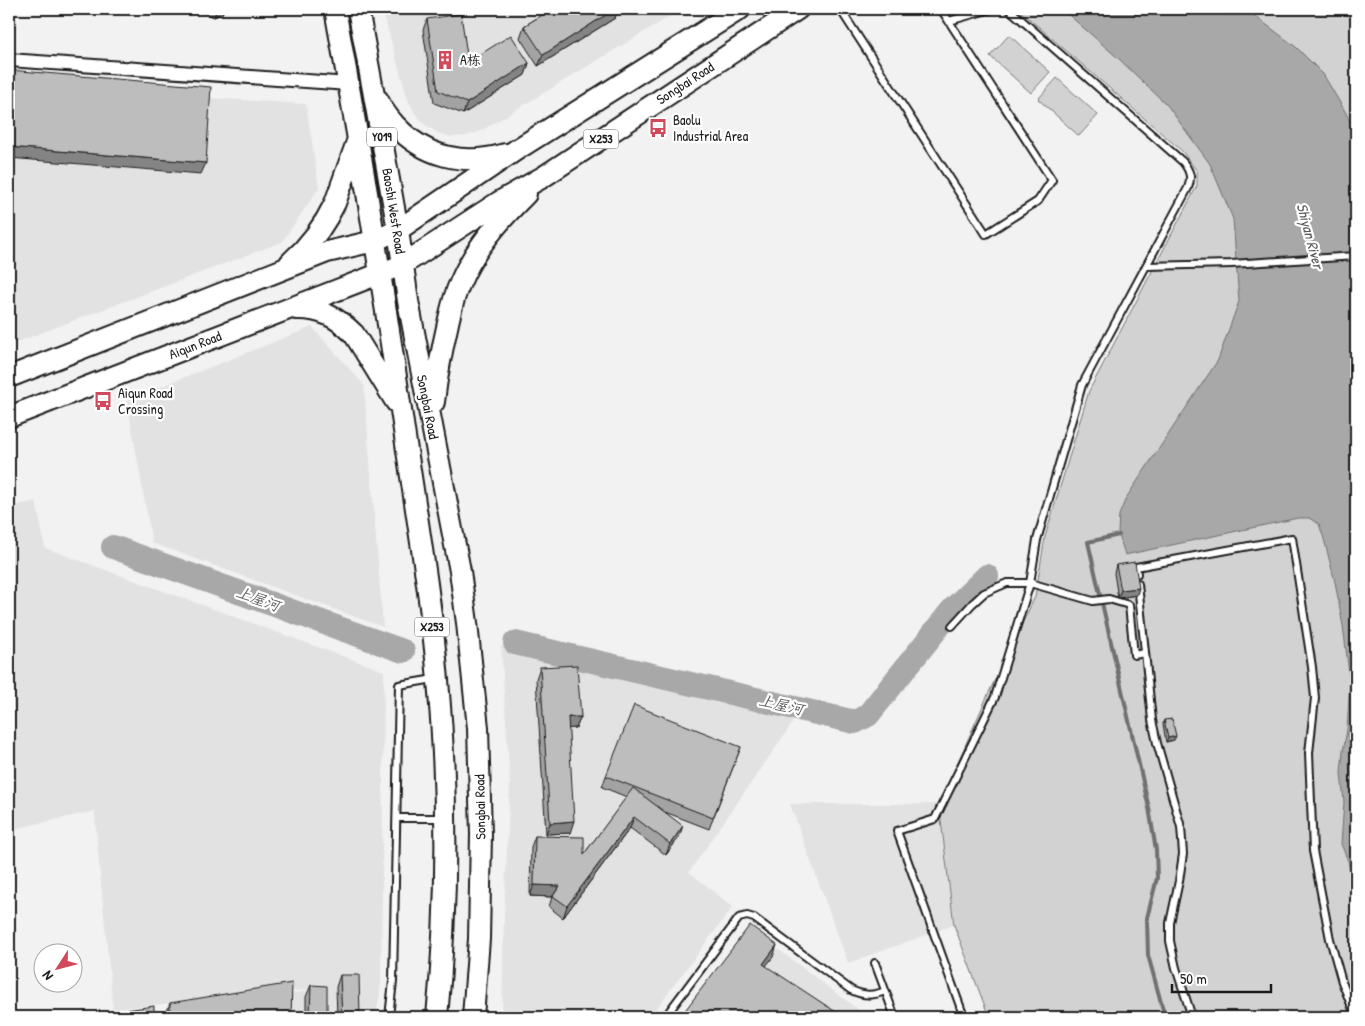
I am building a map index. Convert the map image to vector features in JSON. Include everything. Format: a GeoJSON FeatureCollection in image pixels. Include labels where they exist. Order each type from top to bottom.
{"type":"FeatureCollection","features":[{"type":"Feature","properties":{"kind":"main road","name":"Baoshi West Road"},"geometry":{"type":"LineString","coordinates":[[335,9],[359,137],[374,241]]}},
{"type":"Feature","properties":{"kind":"main road","name":"Baoshi West Road"},"geometry":{"type":"LineString","coordinates":[[358,9],[398,230],[402,265]]}},
{"type":"Feature","properties":{"kind":"main road","name":"X253"},"geometry":{"type":"LineString","coordinates":[[374,241],[398,230],[516,150],[740,9]]}},
{"type":"Feature","properties":{"kind":"main road","name":"Songbai Road"},"geometry":{"type":"LineString","coordinates":[[473,1017],[481,886],[478,728],[460,571],[402,265],[499,202],[543,177],[798,9]]}},
{"type":"Feature","properties":{"kind":"main road"},"geometry":{"type":"LineString","coordinates":[[373,90],[380,105],[390,119],[403,133],[430,152],[446,156],[479,158],[503,155],[516,150]]}},
{"type":"Feature","properties":{"kind":"main road"},"geometry":{"type":"LineString","coordinates":[[281,270],[304,249],[324,223],[336,203],[359,137]]}},
{"type":"Feature","properties":{"kind":"main road"},"geometry":{"type":"LineString","coordinates":[[432,429],[438,370],[451,308],[459,283],[472,259],[491,232],[543,177]]}},
{"type":"Feature","properties":{"kind":"main road"},"geometry":{"type":"LineString","coordinates":[[9,376],[327,252],[374,241]]}},
{"type":"Feature","properties":{"kind":"main road","name":"Songbai Road"},"geometry":{"type":"LineString","coordinates":[[374,241],[401,411],[438,678],[446,818],[444,928],[437,1017]]}},
{"type":"Feature","properties":{"kind":"main road","name":"Aiqun Road"},"geometry":{"type":"LineString","coordinates":[[9,417],[402,265]]}},
{"type":"Feature","properties":{"kind":"main road"},"geometry":{"type":"LineString","coordinates":[[286,310],[308,309],[323,312],[346,326],[354,334],[401,411]]}},
{"type":"Feature","properties":{"kind":"street"},"geometry":{"type":"LineString","coordinates":[[9,60],[349,84]]}},
{"type":"Feature","properties":{"kind":"lane"},"geometry":{"type":"LineString","coordinates":[[843,10],[986,234],[1038,201],[1052,180],[941,9]]}},
{"type":"Feature","properties":{"kind":"lane"},"geometry":{"type":"LineString","coordinates":[[949,21],[991,9]]}},
{"type":"Feature","properties":{"kind":"lane"},"geometry":{"type":"LineString","coordinates":[[964,1017],[897,831],[935,819],[995,697],[1030,583],[1037,540],[1082,385],[1188,188],[1191,176],[1183,162],[1009,9]]}},
{"type":"Feature","properties":{"kind":"lane"},"geometry":{"type":"LineString","coordinates":[[1146,266],[1231,264],[1356,256]]}},
{"type":"Feature","properties":{"kind":"lane"},"geometry":{"type":"LineString","coordinates":[[1192,1017],[1176,968],[1170,942],[1170,923],[1183,854],[1181,827],[1152,720],[1136,567],[1292,538],[1315,698],[1310,753],[1313,851],[1330,939],[1342,982],[1356,1017]]}},
{"type":"Feature","properties":{"kind":"lane"},"geometry":{"type":"LineString","coordinates":[[952,626],[984,593],[1007,583],[1030,583],[1093,601],[1109,599],[1129,605],[1134,655],[1145,653]]}},
{"type":"Feature","properties":{"kind":"lane"},"geometry":{"type":"LineString","coordinates":[[389,1017],[393,981],[399,684],[438,678]]}},
{"type":"Feature","properties":{"kind":"lane"},"geometry":{"type":"LineString","coordinates":[[396,818],[446,818]]}},
{"type":"Feature","properties":{"kind":"lane"},"geometry":{"type":"LineString","coordinates":[[665,1017],[739,918],[747,916],[754,918],[851,990],[867,995],[874,995],[885,991]]}},
{"type":"Feature","properties":{"kind":"lane"},"geometry":{"type":"LineString","coordinates":[[875,963],[895,1017]]}},
{"type":"Feature","properties":{"kind":"shaded area"},"geometry":{"type":"Polygon","coordinates":[[[382,9],[682,9],[481,131],[467,136],[452,137],[438,133],[425,125],[415,113],[408,100],[382,9]]]}},
{"type":"Feature","properties":{"kind":"shaded area"},"geometry":{"type":"Polygon","coordinates":[[[1018,9],[1356,9],[1356,1017],[989,1017],[954,925],[939,804],[990,690],[1035,597],[1045,537],[1089,391],[1197,186],[1197,171],[1182,151],[1018,9]]]}},
{"type":"Feature","properties":{"kind":"shaded area"},"geometry":{"type":"Polygon","coordinates":[[[1009,35],[1050,72],[1031,93],[990,56],[1009,35]]]}},
{"type":"Feature","properties":{"kind":"shaded area"},"geometry":{"type":"Polygon","coordinates":[[[1057,78],[1098,115],[1079,136],[1038,99],[1057,78]]]}},
{"type":"Feature","properties":{"kind":"shaded area"},"geometry":{"type":"Polygon","coordinates":[[[9,82],[306,104],[319,188],[282,242],[9,345],[9,82]]]}},
{"type":"Feature","properties":{"kind":"shaded area"},"geometry":{"type":"Polygon","coordinates":[[[312,327],[364,385],[383,627],[152,543],[127,400],[312,327]]]}},
{"type":"Feature","properties":{"kind":"shaded area"},"geometry":{"type":"Polygon","coordinates":[[[36,501],[45,548],[384,671],[381,985],[376,1017],[148,1017],[325,988],[113,1009],[95,811],[9,830],[9,507],[36,501]]]}},
{"type":"Feature","properties":{"kind":"shaded area"},"geometry":{"type":"Polygon","coordinates":[[[501,646],[796,718],[689,872],[733,907],[650,1017],[502,1017],[510,784],[501,646]]]}},
{"type":"Feature","properties":{"kind":"shaded area"},"geometry":{"type":"Polygon","coordinates":[[[790,804],[939,804],[954,925],[848,963],[790,804]]]}},
{"type":"Feature","properties":{"kind":"shaded area"},"geometry":{"type":"Polygon","coordinates":[[[751,929],[868,1017],[685,1017],[751,929]]]}},
{"type":"Feature","properties":{"kind":"water","name":"Shiyan River"},"geometry":{"type":"Polygon","coordinates":[[[1062,9],[1216,9],[1225,14],[1232,15],[1247,10],[1296,47],[1323,74],[1346,113],[1356,135],[1356,901],[1348,861],[1341,844],[1344,802],[1341,773],[1347,730],[1350,681],[1335,582],[1319,524],[1309,518],[1298,518],[1125,555],[1118,532],[1119,515],[1126,498],[1218,360],[1239,301],[1233,219],[1210,164],[1167,105],[1118,58],[1062,9]]]}},
{"type":"Feature","properties":{"kind":"building"},"geometry":{"type":"Polygon","coordinates":[[[552,9],[615,9],[543,55],[524,26],[552,9]]]}},
{"type":"Feature","properties":{"kind":"building","name":"A栋"},"geometry":{"type":"Polygon","coordinates":[[[461,14],[468,62],[511,35],[529,63],[467,103],[438,91],[427,19],[461,14]]]}},
{"type":"Feature","properties":{"kind":"building"},"geometry":{"type":"Polygon","coordinates":[[[9,70],[211,87],[206,163],[9,147],[9,70]]]}},
{"type":"Feature","properties":{"kind":"building"},"geometry":{"type":"Polygon","coordinates":[[[1135,562],[1139,588],[1121,590],[1116,565],[1135,562]]]}},
{"type":"Feature","properties":{"kind":"building"},"geometry":{"type":"Polygon","coordinates":[[[577,665],[581,717],[568,717],[574,821],[550,823],[540,667],[577,665]]]}},
{"type":"Feature","properties":{"kind":"building"},"geometry":{"type":"Polygon","coordinates":[[[634,705],[741,747],[713,818],[606,776],[634,705]]]}},
{"type":"Feature","properties":{"kind":"building"},"geometry":{"type":"Polygon","coordinates":[[[1172,719],[1176,736],[1168,738],[1164,720],[1172,719]]]}},
{"type":"Feature","properties":{"kind":"building"},"geometry":{"type":"Polygon","coordinates":[[[633,788],[683,826],[670,844],[634,817],[567,906],[553,896],[560,886],[534,885],[535,836],[584,837],[584,854],[633,788]]]}},
{"type":"Feature","properties":{"kind":"building"},"geometry":{"type":"Polygon","coordinates":[[[750,925],[777,945],[763,964],[839,1014],[837,1017],[680,1017],[750,925]]]}},
{"type":"Feature","properties":{"kind":"building"},"geometry":{"type":"Polygon","coordinates":[[[340,975],[359,975],[360,1017],[342,1017],[340,975]]]}},
{"type":"Feature","properties":{"kind":"building"},"geometry":{"type":"Polygon","coordinates":[[[292,983],[291,1017],[170,1017],[170,1003],[292,983]]]}},
{"type":"Feature","properties":{"kind":"building"},"geometry":{"type":"Polygon","coordinates":[[[311,985],[327,986],[327,1017],[310,1017],[311,985]]]}},
{"type":"Feature","properties":{"kind":"building"},"geometry":{"type":"Polygon","coordinates":[[[154,1006],[154,1017],[76,1017],[154,1006]]]}},
{"type":"Feature","properties":{"kind":"waterway"},"geometry":{"type":"LineString","coordinates":[[1119,535],[1088,542],[1149,808],[1156,850],[1157,878],[1147,918],[1148,955],[1165,1017]]}},
{"type":"Feature","properties":{"kind":"waterway","name":"上屋河"},"geometry":{"type":"LineString","coordinates":[[113,547],[403,651]]}},
{"type":"Feature","properties":{"kind":"waterway","name":"上屋河"},"geometry":{"type":"LineString","coordinates":[[515,643],[855,722],[868,715],[952,610],[987,576]]}},
{"type":"Feature","properties":{"kind":"place","name":"A栋"},"geometry":{"type":"Point","coordinates":[445,60]}},
{"type":"Feature","properties":{"kind":"place","name":"Baolu Industrial Area"},"geometry":{"type":"Point","coordinates":[658,128]}},
{"type":"Feature","properties":{"kind":"place","name":"Aiqun Road Crossing"},"geometry":{"type":"Point","coordinates":[103,401]}}]}
